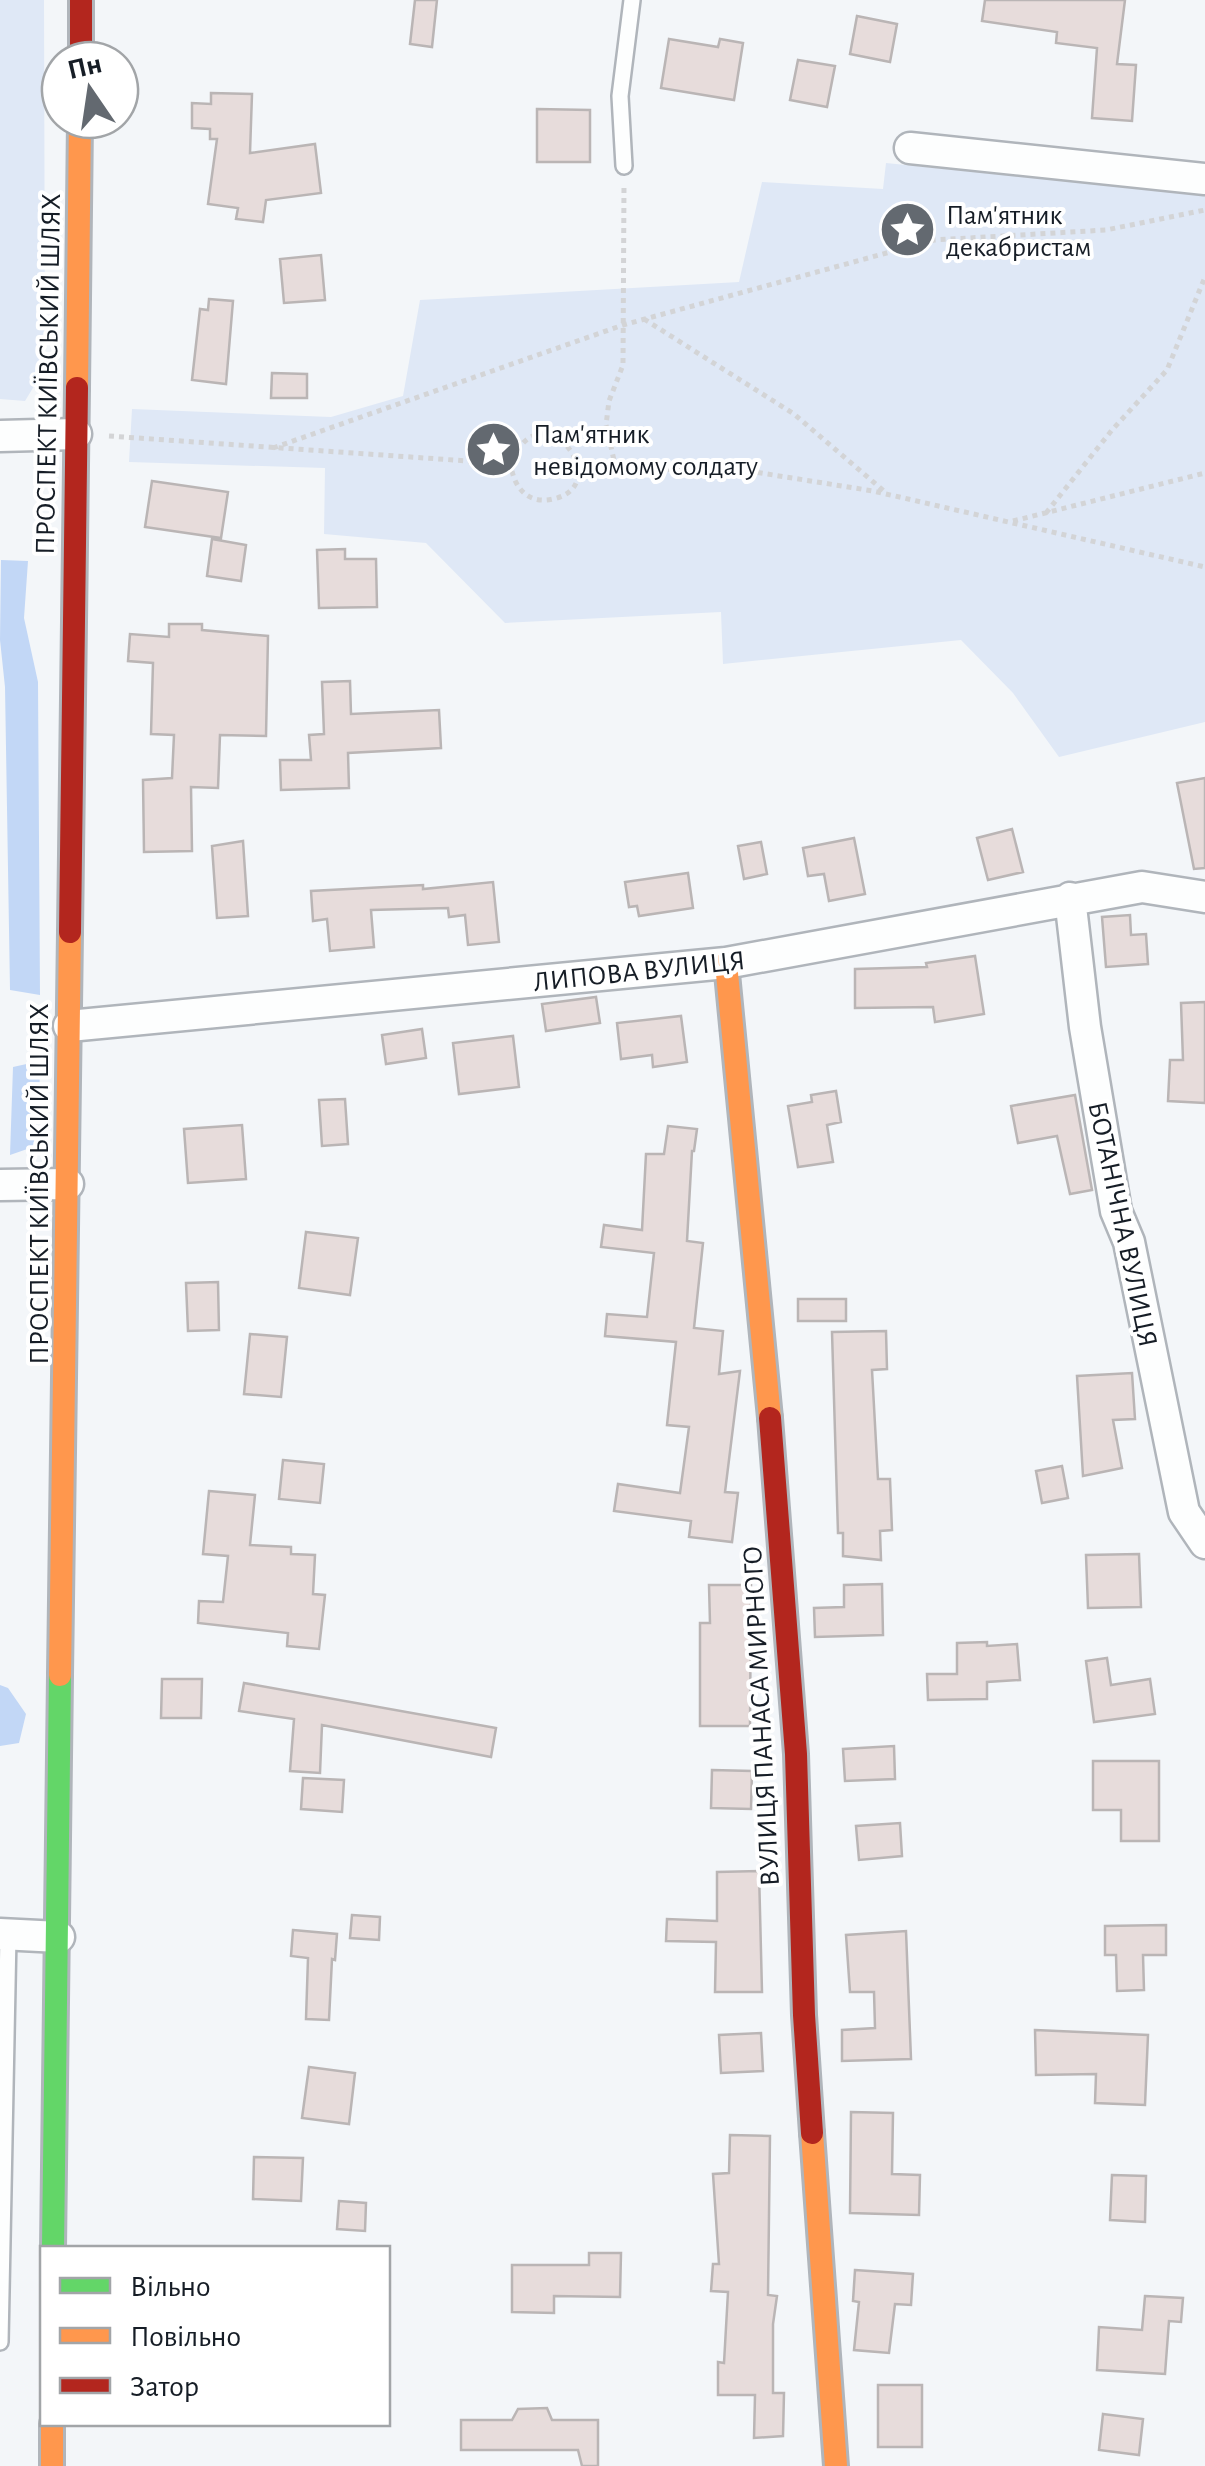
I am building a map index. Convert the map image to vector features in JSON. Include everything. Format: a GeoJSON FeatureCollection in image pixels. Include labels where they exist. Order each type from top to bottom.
{"type":"FeatureCollection","features":[{"type":"Feature","properties":{"kind":"main road"},"geometry":{"type":"LineString","coordinates":[[81,0],[81,40]]}},
{"type":"Feature","properties":{"kind":"main road","name":"ПРОСПЕКТ КИЇВСЬКИЙ ШЛЯХ"},"geometry":{"type":"LineString","coordinates":[[53,2246],[80,140]]}},
{"type":"Feature","properties":{"kind":"main road","name":"ВУЛИЦЯ ПАНАСА МИРНОГО"},"geometry":{"type":"LineString","coordinates":[[726,963],[769,1411],[796,1754],[804,2015],[836,2466]]}},
{"type":"Feature","properties":{"kind":"main road"},"geometry":{"type":"LineString","coordinates":[[52,2426],[52,2466]]}},
{"type":"Feature","properties":{"kind":"street"},"geometry":{"type":"LineString","coordinates":[[910,148],[1205,179]]}},
{"type":"Feature","properties":{"kind":"street"},"geometry":{"type":"LineString","coordinates":[[0,436],[76,434]]}},
{"type":"Feature","properties":{"kind":"street","name":"ЛИПОВА ВУЛИЦЯ"},"geometry":{"type":"LineString","coordinates":[[69,1026],[726,963],[1142,887],[1205,896]]}},
{"type":"Feature","properties":{"kind":"street","name":"БОТАНІЧНА ВУЛИЦЯ"},"geometry":{"type":"LineString","coordinates":[[1070,898],[1116,1211],[1128,1242],[1184,1512],[1205,1543]]}},
{"type":"Feature","properties":{"kind":"street"},"geometry":{"type":"LineString","coordinates":[[0,1185],[68,1184]]}},
{"type":"Feature","properties":{"kind":"street"},"geometry":{"type":"LineString","coordinates":[[4,1934],[59,1937]]}},
{"type":"Feature","properties":{"kind":"lane"},"geometry":{"type":"LineString","coordinates":[[624,166],[620,96],[632,0]]}},
{"type":"Feature","properties":{"kind":"lane"},"geometry":{"type":"LineString","coordinates":[[0,2342],[4,1934]]}},
{"type":"Feature","properties":{"kind":"path"},"geometry":{"type":"LineString","coordinates":[[616,468],[606,425],[609,400],[622,366],[624,166]]}},
{"type":"Feature","properties":{"kind":"path"},"geometry":{"type":"LineString","coordinates":[[274,448],[623,325],[934,240],[1106,230],[1205,210]]}},
{"type":"Feature","properties":{"kind":"path"},"geometry":{"type":"LineString","coordinates":[[1046,513],[1112,430],[1167,370],[1205,278]]}},
{"type":"Feature","properties":{"kind":"path"},"geometry":{"type":"LineString","coordinates":[[644,319],[794,414],[887,494]]}},
{"type":"Feature","properties":{"kind":"path"},"geometry":{"type":"LineString","coordinates":[[76,434],[511,464]]}},
{"type":"Feature","properties":{"kind":"path"},"geometry":{"type":"LineString","coordinates":[[550,435],[563,440],[572,450],[578,470],[571,488],[549,501],[532,498],[518,489],[511,464],[517,449],[530,438],[550,435]]}},
{"type":"Feature","properties":{"kind":"path"},"geometry":{"type":"LineString","coordinates":[[578,470],[736,469],[887,494],[1205,567]]}},
{"type":"Feature","properties":{"kind":"path"},"geometry":{"type":"LineString","coordinates":[[1010,522],[1205,473]]}},
{"type":"Feature","properties":{"kind":"shaded area"},"geometry":{"type":"Polygon","coordinates":[[[0,0],[44,0],[40,140],[44,140],[45,368],[25,401],[0,399],[0,0]]]}},
{"type":"Feature","properties":{"kind":"shaded area"},"geometry":{"type":"Polygon","coordinates":[[[886,163],[1205,195],[1205,722],[1059,757],[1013,693],[961,640],[723,664],[721,612],[505,623],[426,543],[324,534],[325,468],[129,462],[132,409],[331,417],[403,396],[420,300],[739,282],[762,182],[883,189],[886,163]]]}},
{"type":"Feature","properties":{"kind":"shaded area"},"geometry":{"type":"Polygon","coordinates":[[[1,560],[28,561],[24,618],[38,682],[40,995],[10,990],[1,560]]]}},
{"type":"Feature","properties":{"kind":"shaded area"},"geometry":{"type":"Polygon","coordinates":[[[40,1061],[39,1111],[33,1147],[10,1155],[13,1067],[40,1061]]]}},
{"type":"Feature","properties":{"kind":"shaded area"},"geometry":{"type":"Polygon","coordinates":[[[0,1685],[8,1688],[26,1714],[19,1743],[0,1746],[0,1685]]]}},
{"type":"Feature","properties":{"kind":"building"},"geometry":{"type":"Polygon","coordinates":[[[415,0],[437,0],[432,47],[410,44],[415,0]]]}},
{"type":"Feature","properties":{"kind":"building"},"geometry":{"type":"Polygon","coordinates":[[[985,0],[1125,0],[1117,64],[1136,65],[1132,121],[1092,118],[1097,48],[1056,43],[1057,32],[982,21],[985,0]]]}},
{"type":"Feature","properties":{"kind":"building"},"geometry":{"type":"Polygon","coordinates":[[[857,16],[897,24],[890,62],[850,54],[857,16]]]}},
{"type":"Feature","properties":{"kind":"building"},"geometry":{"type":"Polygon","coordinates":[[[669,39],[718,47],[720,39],[743,43],[734,100],[661,88],[669,39]]]}},
{"type":"Feature","properties":{"kind":"building"},"geometry":{"type":"Polygon","coordinates":[[[798,60],[835,66],[827,107],[790,100],[798,60]]]}},
{"type":"Feature","properties":{"kind":"building"},"geometry":{"type":"Polygon","coordinates":[[[211,93],[252,94],[250,153],[315,144],[321,193],[266,200],[263,222],[236,219],[238,208],[208,204],[217,139],[210,139],[210,129],[192,128],[192,103],[211,104],[211,93]]]}},
{"type":"Feature","properties":{"kind":"building"},"geometry":{"type":"Polygon","coordinates":[[[537,109],[590,110],[590,162],[537,162],[537,109]]]}},
{"type":"Feature","properties":{"kind":"building"},"geometry":{"type":"Polygon","coordinates":[[[321,255],[325,300],[284,303],[280,259],[321,255]]]}},
{"type":"Feature","properties":{"kind":"building"},"geometry":{"type":"Polygon","coordinates":[[[209,299],[233,301],[226,384],[192,380],[200,309],[208,310],[209,299]]]}},
{"type":"Feature","properties":{"kind":"building"},"geometry":{"type":"Polygon","coordinates":[[[272,373],[307,374],[307,398],[271,398],[272,373]]]}},
{"type":"Feature","properties":{"kind":"building"},"geometry":{"type":"Polygon","coordinates":[[[152,481],[228,492],[221,538],[145,527],[152,481]]]}},
{"type":"Feature","properties":{"kind":"building"},"geometry":{"type":"Polygon","coordinates":[[[212,539],[246,545],[241,581],[207,576],[212,539]]]}},
{"type":"Feature","properties":{"kind":"building"},"geometry":{"type":"Polygon","coordinates":[[[345,549],[345,559],[376,559],[377,607],[319,608],[317,550],[345,549]]]}},
{"type":"Feature","properties":{"kind":"building"},"geometry":{"type":"Polygon","coordinates":[[[169,624],[202,624],[202,630],[268,636],[266,736],[220,735],[218,788],[191,787],[192,851],[144,852],[143,780],[172,778],[174,735],[151,734],[153,663],[128,661],[130,634],[169,637],[169,624]]]}},
{"type":"Feature","properties":{"kind":"building"},"geometry":{"type":"Polygon","coordinates":[[[350,681],[351,714],[439,710],[441,748],[348,753],[349,788],[281,790],[280,760],[311,760],[309,735],[324,734],[322,682],[350,681]]]}},
{"type":"Feature","properties":{"kind":"building"},"geometry":{"type":"Polygon","coordinates":[[[1205,778],[1205,868],[1194,869],[1177,783],[1205,778]]]}},
{"type":"Feature","properties":{"kind":"building"},"geometry":{"type":"Polygon","coordinates":[[[1012,829],[1023,872],[988,880],[977,838],[1012,829]]]}},
{"type":"Feature","properties":{"kind":"building"},"geometry":{"type":"Polygon","coordinates":[[[854,838],[865,894],[829,901],[824,874],[808,876],[803,848],[854,838]]]}},
{"type":"Feature","properties":{"kind":"building"},"geometry":{"type":"Polygon","coordinates":[[[243,841],[248,916],[217,918],[212,846],[243,841]]]}},
{"type":"Feature","properties":{"kind":"building"},"geometry":{"type":"Polygon","coordinates":[[[761,842],[767,874],[744,879],[738,846],[761,842]]]}},
{"type":"Feature","properties":{"kind":"building"},"geometry":{"type":"Polygon","coordinates":[[[688,873],[693,908],[639,916],[637,906],[629,907],[625,882],[688,873]]]}},
{"type":"Feature","properties":{"kind":"building"},"geometry":{"type":"Polygon","coordinates":[[[493,882],[499,942],[468,945],[465,915],[449,917],[448,908],[371,910],[374,947],[330,951],[327,919],[313,921],[311,891],[423,885],[423,889],[493,882]]]}},
{"type":"Feature","properties":{"kind":"building"},"geometry":{"type":"Polygon","coordinates":[[[1130,915],[1131,935],[1146,934],[1148,964],[1106,967],[1102,917],[1130,915]]]}},
{"type":"Feature","properties":{"kind":"building"},"geometry":{"type":"Polygon","coordinates":[[[975,956],[984,1014],[935,1022],[933,1007],[855,1008],[855,969],[927,967],[926,963],[975,956]]]}},
{"type":"Feature","properties":{"kind":"building"},"geometry":{"type":"Polygon","coordinates":[[[596,997],[600,1023],[546,1031],[542,1004],[596,997]]]}},
{"type":"Feature","properties":{"kind":"building"},"geometry":{"type":"Polygon","coordinates":[[[1205,1002],[1205,1103],[1168,1101],[1170,1060],[1183,1060],[1181,1003],[1205,1002]]]}},
{"type":"Feature","properties":{"kind":"building"},"geometry":{"type":"Polygon","coordinates":[[[681,1016],[687,1062],[653,1067],[652,1055],[621,1059],[617,1023],[681,1016]]]}},
{"type":"Feature","properties":{"kind":"building"},"geometry":{"type":"Polygon","coordinates":[[[422,1029],[426,1058],[386,1064],[382,1035],[422,1029]]]}},
{"type":"Feature","properties":{"kind":"building"},"geometry":{"type":"Polygon","coordinates":[[[513,1036],[519,1087],[459,1094],[453,1043],[513,1036]]]}},
{"type":"Feature","properties":{"kind":"building"},"geometry":{"type":"Polygon","coordinates":[[[836,1091],[841,1122],[827,1125],[833,1162],[798,1167],[788,1106],[812,1102],[811,1095],[836,1091]]]}},
{"type":"Feature","properties":{"kind":"building"},"geometry":{"type":"Polygon","coordinates":[[[1075,1095],[1092,1190],[1070,1194],[1057,1136],[1018,1143],[1011,1106],[1075,1095]]]}},
{"type":"Feature","properties":{"kind":"building"},"geometry":{"type":"Polygon","coordinates":[[[345,1099],[348,1144],[322,1146],[319,1100],[345,1099]]]}},
{"type":"Feature","properties":{"kind":"building"},"geometry":{"type":"Polygon","coordinates":[[[242,1125],[246,1179],[188,1183],[184,1129],[242,1125]]]}},
{"type":"Feature","properties":{"kind":"building"},"geometry":{"type":"Polygon","coordinates":[[[668,1126],[697,1129],[692,1151],[687,1241],[703,1243],[694,1328],[723,1331],[719,1374],[740,1371],[725,1492],[738,1493],[732,1542],[689,1537],[691,1521],[614,1511],[618,1484],[680,1493],[689,1427],[667,1425],[676,1342],[605,1336],[607,1314],[647,1317],[654,1253],[601,1247],[604,1225],[642,1230],[646,1154],[664,1154],[668,1126]]]}},
{"type":"Feature","properties":{"kind":"building"},"geometry":{"type":"Polygon","coordinates":[[[306,1232],[358,1238],[350,1295],[299,1288],[306,1232]]]}},
{"type":"Feature","properties":{"kind":"building"},"geometry":{"type":"Polygon","coordinates":[[[218,1282],[219,1330],[188,1331],[186,1283],[218,1282]]]}},
{"type":"Feature","properties":{"kind":"building"},"geometry":{"type":"Polygon","coordinates":[[[798,1299],[846,1299],[846,1321],[798,1321],[798,1299]]]}},
{"type":"Feature","properties":{"kind":"building"},"geometry":{"type":"Polygon","coordinates":[[[886,1331],[887,1369],[872,1370],[878,1479],[890,1479],[892,1530],[880,1531],[881,1560],[843,1556],[843,1533],[838,1533],[832,1332],[886,1331]]]}},
{"type":"Feature","properties":{"kind":"building"},"geometry":{"type":"Polygon","coordinates":[[[250,1334],[287,1337],[281,1397],[244,1394],[250,1334]]]}},
{"type":"Feature","properties":{"kind":"building"},"geometry":{"type":"Polygon","coordinates":[[[1132,1373],[1135,1419],[1113,1420],[1122,1468],[1083,1476],[1077,1376],[1132,1373]]]}},
{"type":"Feature","properties":{"kind":"building"},"geometry":{"type":"Polygon","coordinates":[[[283,1460],[324,1464],[320,1503],[279,1499],[283,1460]]]}},
{"type":"Feature","properties":{"kind":"building"},"geometry":{"type":"Polygon","coordinates":[[[1062,1466],[1068,1498],[1042,1503],[1036,1471],[1062,1466]]]}},
{"type":"Feature","properties":{"kind":"building"},"geometry":{"type":"Polygon","coordinates":[[[209,1491],[255,1495],[250,1545],[291,1547],[291,1554],[315,1555],[313,1594],[325,1595],[319,1649],[287,1646],[288,1633],[198,1623],[199,1601],[223,1602],[228,1556],[203,1554],[209,1491]]]}},
{"type":"Feature","properties":{"kind":"building"},"geometry":{"type":"Polygon","coordinates":[[[1139,1554],[1141,1607],[1088,1608],[1086,1555],[1139,1554]]]}},
{"type":"Feature","properties":{"kind":"building"},"geometry":{"type":"Polygon","coordinates":[[[882,1584],[883,1635],[815,1637],[814,1608],[844,1607],[844,1585],[882,1584]]]}},
{"type":"Feature","properties":{"kind":"building"},"geometry":{"type":"Polygon","coordinates":[[[709,1585],[751,1585],[750,1726],[700,1726],[700,1623],[710,1623],[709,1585]]]}},
{"type":"Feature","properties":{"kind":"building"},"geometry":{"type":"Polygon","coordinates":[[[987,1642],[987,1646],[1017,1644],[1020,1680],[987,1682],[987,1699],[928,1700],[927,1674],[957,1674],[957,1643],[987,1642]]]}},
{"type":"Feature","properties":{"kind":"building"},"geometry":{"type":"Polygon","coordinates":[[[1107,1658],[1111,1685],[1150,1679],[1155,1714],[1094,1722],[1086,1661],[1107,1658]]]}},
{"type":"Feature","properties":{"kind":"building"},"geometry":{"type":"Polygon","coordinates":[[[162,1679],[202,1679],[201,1718],[161,1718],[162,1679]]]}},
{"type":"Feature","properties":{"kind":"building"},"geometry":{"type":"Polygon","coordinates":[[[244,1683],[496,1728],[491,1757],[322,1725],[320,1773],[290,1771],[294,1719],[239,1711],[244,1683]]]}},
{"type":"Feature","properties":{"kind":"building"},"geometry":{"type":"Polygon","coordinates":[[[894,1746],[895,1779],[845,1781],[843,1749],[894,1746]]]}},
{"type":"Feature","properties":{"kind":"building"},"geometry":{"type":"Polygon","coordinates":[[[1093,1761],[1159,1761],[1159,1841],[1121,1841],[1121,1810],[1093,1810],[1093,1761]]]}},
{"type":"Feature","properties":{"kind":"building"},"geometry":{"type":"Polygon","coordinates":[[[712,1770],[752,1771],[751,1809],[711,1808],[712,1770]]]}},
{"type":"Feature","properties":{"kind":"building"},"geometry":{"type":"Polygon","coordinates":[[[303,1778],[344,1780],[342,1812],[301,1809],[303,1778]]]}},
{"type":"Feature","properties":{"kind":"building"},"geometry":{"type":"Polygon","coordinates":[[[900,1823],[902,1856],[859,1860],[856,1826],[900,1823]]]}},
{"type":"Feature","properties":{"kind":"building"},"geometry":{"type":"Polygon","coordinates":[[[759,1871],[762,1992],[715,1992],[716,1942],[666,1941],[667,1919],[717,1921],[717,1872],[759,1871]]]}},
{"type":"Feature","properties":{"kind":"building"},"geometry":{"type":"Polygon","coordinates":[[[352,1915],[380,1917],[379,1940],[350,1938],[352,1915]]]}},
{"type":"Feature","properties":{"kind":"building"},"geometry":{"type":"Polygon","coordinates":[[[1166,1925],[1166,1955],[1143,1955],[1144,1990],[1117,1991],[1116,1955],[1105,1955],[1105,1926],[1166,1925]]]}},
{"type":"Feature","properties":{"kind":"building"},"geometry":{"type":"Polygon","coordinates":[[[293,1930],[337,1934],[329,2020],[306,2019],[308,1958],[291,1956],[293,1930]]]}},
{"type":"Feature","properties":{"kind":"building"},"geometry":{"type":"Polygon","coordinates":[[[906,1931],[911,2059],[842,2061],[842,2030],[875,2028],[874,1992],[850,1992],[846,1935],[906,1931]]]}},
{"type":"Feature","properties":{"kind":"building"},"geometry":{"type":"Polygon","coordinates":[[[1035,2030],[1148,2035],[1145,2105],[1095,2103],[1096,2074],[1036,2075],[1035,2030]]]}},
{"type":"Feature","properties":{"kind":"building"},"geometry":{"type":"Polygon","coordinates":[[[761,2033],[763,2071],[721,2073],[719,2035],[761,2033]]]}},
{"type":"Feature","properties":{"kind":"building"},"geometry":{"type":"Polygon","coordinates":[[[309,2067],[355,2073],[349,2124],[302,2118],[309,2067]]]}},
{"type":"Feature","properties":{"kind":"building"},"geometry":{"type":"Polygon","coordinates":[[[851,2112],[893,2113],[892,2174],[920,2175],[919,2215],[850,2213],[851,2112]]]}},
{"type":"Feature","properties":{"kind":"building"},"geometry":{"type":"Polygon","coordinates":[[[730,2135],[770,2136],[768,2295],[777,2296],[773,2393],[784,2393],[783,2436],[754,2438],[755,2395],[718,2395],[718,2362],[724,2363],[728,2292],[711,2291],[713,2264],[719,2264],[713,2174],[729,2173],[730,2135]]]}},
{"type":"Feature","properties":{"kind":"building"},"geometry":{"type":"Polygon","coordinates":[[[254,2157],[303,2158],[301,2201],[253,2199],[254,2157]]]}},
{"type":"Feature","properties":{"kind":"building"},"geometry":{"type":"Polygon","coordinates":[[[1112,2175],[1146,2176],[1145,2222],[1110,2220],[1112,2175]]]}},
{"type":"Feature","properties":{"kind":"building"},"geometry":{"type":"Polygon","coordinates":[[[339,2201],[366,2203],[365,2231],[337,2229],[339,2201]]]}},
{"type":"Feature","properties":{"kind":"building"},"geometry":{"type":"Polygon","coordinates":[[[589,2253],[621,2253],[620,2297],[554,2296],[554,2313],[512,2312],[512,2265],[589,2265],[589,2253]]]}},
{"type":"Feature","properties":{"kind":"building"},"geometry":{"type":"Polygon","coordinates":[[[855,2270],[913,2274],[911,2305],[895,2304],[889,2353],[854,2350],[859,2302],[853,2301],[855,2270]]]}},
{"type":"Feature","properties":{"kind":"building"},"geometry":{"type":"Polygon","coordinates":[[[1145,2296],[1183,2298],[1181,2322],[1169,2321],[1165,2374],[1097,2370],[1099,2327],[1142,2330],[1145,2296]]]}},
{"type":"Feature","properties":{"kind":"building"},"geometry":{"type":"Polygon","coordinates":[[[878,2385],[922,2385],[922,2447],[878,2447],[878,2385]]]}},
{"type":"Feature","properties":{"kind":"building"},"geometry":{"type":"Polygon","coordinates":[[[547,2408],[552,2420],[598,2420],[598,2466],[582,2466],[578,2450],[461,2450],[461,2420],[512,2420],[518,2409],[547,2408]]]}},
{"type":"Feature","properties":{"kind":"building"},"geometry":{"type":"Polygon","coordinates":[[[1103,2414],[1143,2419],[1139,2455],[1099,2450],[1103,2414]]]}},
{"type":"Feature","properties":{"kind":"traffic: fast"},"geometry":{"type":"LineString","coordinates":[[53,2246],[60,1675]]}},
{"type":"Feature","properties":{"kind":"traffic: slow"},"geometry":{"type":"LineString","coordinates":[[77,388],[80,140]]}},
{"type":"Feature","properties":{"kind":"traffic: slow"},"geometry":{"type":"LineString","coordinates":[[60,1675],[70,932]]}},
{"type":"Feature","properties":{"kind":"traffic: slow"},"geometry":{"type":"LineString","coordinates":[[726,963],[770,1418]]}},
{"type":"Feature","properties":{"kind":"traffic: slow"},"geometry":{"type":"LineString","coordinates":[[812,2133],[836,2466]]}},
{"type":"Feature","properties":{"kind":"traffic: slow"},"geometry":{"type":"LineString","coordinates":[[52,2426],[52,2466]]}},
{"type":"Feature","properties":{"kind":"traffic: jam"},"geometry":{"type":"LineString","coordinates":[[81,0],[81,40]]}},
{"type":"Feature","properties":{"kind":"traffic: jam"},"geometry":{"type":"LineString","coordinates":[[70,932],[77,388]]}},
{"type":"Feature","properties":{"kind":"traffic: jam"},"geometry":{"type":"LineString","coordinates":[[770,1418],[796,1754],[804,2015],[812,2133]]}},
{"type":"Feature","properties":{"kind":"place","name":"Пам'ятник декабристам"},"geometry":{"type":"Point","coordinates":[907,230]}},
{"type":"Feature","properties":{"kind":"place","name":"Пам'ятник невідомому солдату"},"geometry":{"type":"Point","coordinates":[494,449]}}]}
